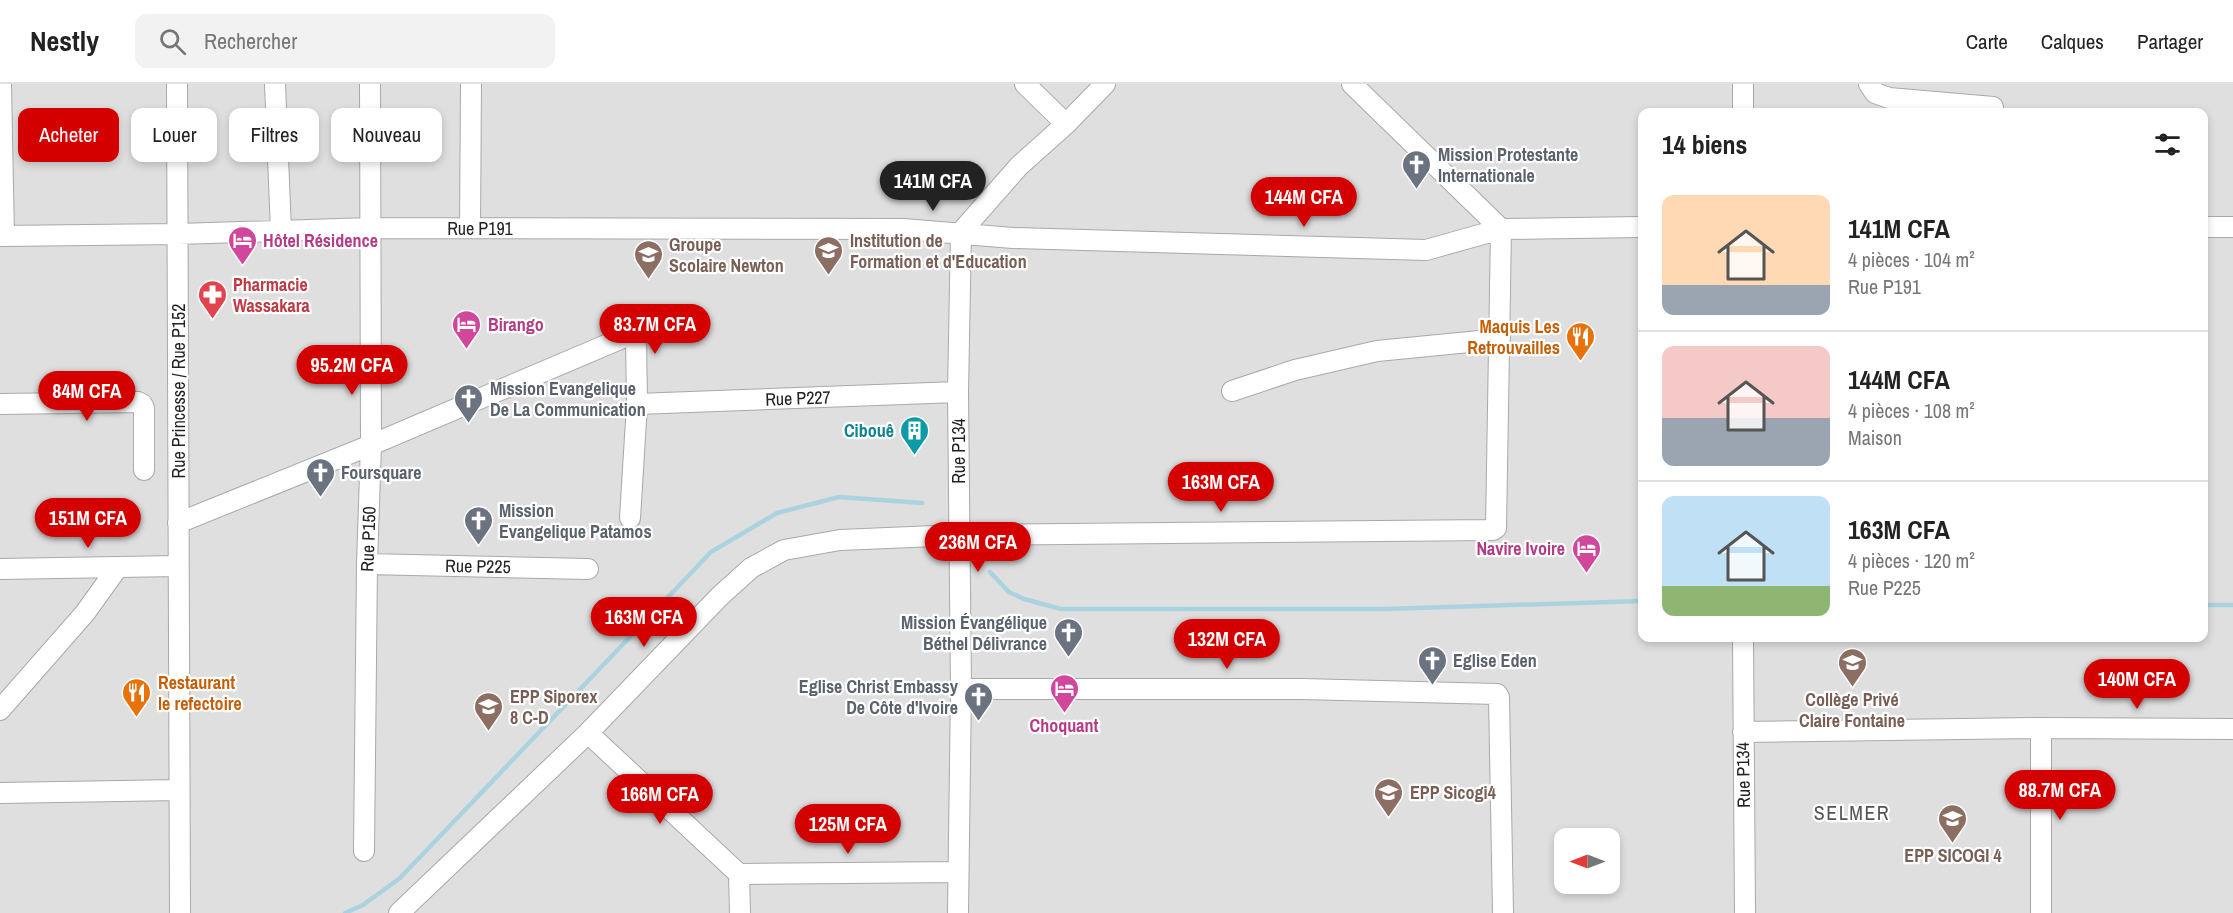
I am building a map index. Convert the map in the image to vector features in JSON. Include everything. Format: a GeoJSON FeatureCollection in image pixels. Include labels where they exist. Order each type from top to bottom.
{"type":"FeatureCollection","features":[{"type":"Feature","properties":{"kind":"street"},"geometry":{"type":"LineString","coordinates":[[1,84],[2,236]]}},
{"type":"Feature","properties":{"kind":"street","name":"Rue Princesse / Rue P152"},"geometry":{"type":"LineString","coordinates":[[177,84],[180,913]]}},
{"type":"Feature","properties":{"kind":"street"},"geometry":{"type":"LineString","coordinates":[[275,84],[281,231]]}},
{"type":"Feature","properties":{"kind":"street","name":"Rue P150"},"geometry":{"type":"LineString","coordinates":[[364,851],[367,564],[371,445],[370,84]]}},
{"type":"Feature","properties":{"kind":"street"},"geometry":{"type":"LineString","coordinates":[[470,228],[471,84]]}},
{"type":"Feature","properties":{"kind":"street"},"geometry":{"type":"LineString","coordinates":[[1025,84],[1066,124]]}},
{"type":"Feature","properties":{"kind":"street"},"geometry":{"type":"LineString","coordinates":[[961,232],[1019,166],[1066,124],[1105,84]]}},
{"type":"Feature","properties":{"kind":"street"},"geometry":{"type":"LineString","coordinates":[[399,913],[588,733],[720,596],[751,568],[784,550],[840,540],[959,535],[1492,530],[1497,525],[1501,229],[1352,84]]}},
{"type":"Feature","properties":{"kind":"street"},"geometry":{"type":"LineString","coordinates":[[1743,84],[1743,108]]}},
{"type":"Feature","properties":{"kind":"street"},"geometry":{"type":"LineString","coordinates":[[1869,84],[1875,93],[1889,98],[1993,107]]}},
{"type":"Feature","properties":{"kind":"street","name":"Rue P191"},"geometry":{"type":"LineString","coordinates":[[2,236],[178,234],[371,228],[903,229],[1013,238],[1426,250],[1501,229],[1638,227]]}},
{"type":"Feature","properties":{"kind":"street"},"geometry":{"type":"LineString","coordinates":[[2208,227],[2233,227]]}},
{"type":"Feature","properties":{"kind":"street","name":"Rue P134"},"geometry":{"type":"LineString","coordinates":[[958,913],[961,689],[958,392],[961,232]]}},
{"type":"Feature","properties":{"kind":"street"},"geometry":{"type":"LineString","coordinates":[[178,523],[371,445],[632,334],[636,337],[638,404],[630,518]]}},
{"type":"Feature","properties":{"kind":"street"},"geometry":{"type":"LineString","coordinates":[[1232,391],[1295,370],[1377,351],[1500,339]]}},
{"type":"Feature","properties":{"kind":"street","name":"Rue P227"},"geometry":{"type":"LineString","coordinates":[[638,404],[958,392]]}},
{"type":"Feature","properties":{"kind":"street"},"geometry":{"type":"LineString","coordinates":[[0,404],[138,402],[144,408],[144,470]]}},
{"type":"Feature","properties":{"kind":"street","name":"Rue P225"},"geometry":{"type":"LineString","coordinates":[[367,564],[588,569]]}},
{"type":"Feature","properties":{"kind":"street"},"geometry":{"type":"LineString","coordinates":[[0,569],[177,566]]}},
{"type":"Feature","properties":{"kind":"street"},"geometry":{"type":"LineString","coordinates":[[0,710],[85,613],[118,567]]}},
{"type":"Feature","properties":{"kind":"street","name":"Rue P134"},"geometry":{"type":"LineString","coordinates":[[1743,642],[1745,913]]}},
{"type":"Feature","properties":{"kind":"street"},"geometry":{"type":"LineString","coordinates":[[961,689],[1302,689],[1497,694],[1499,697],[1503,913]]}},
{"type":"Feature","properties":{"kind":"street"},"geometry":{"type":"LineString","coordinates":[[2041,728],[2041,913]]}},
{"type":"Feature","properties":{"kind":"street"},"geometry":{"type":"LineString","coordinates":[[1743,732],[2041,728],[2233,729]]}},
{"type":"Feature","properties":{"kind":"street"},"geometry":{"type":"LineString","coordinates":[[588,733],[739,874],[958,872]]}},
{"type":"Feature","properties":{"kind":"street"},"geometry":{"type":"LineString","coordinates":[[0,794],[179,790]]}},
{"type":"Feature","properties":{"kind":"street"},"geometry":{"type":"LineString","coordinates":[[739,874],[740,913]]}},
{"type":"Feature","properties":{"kind":"shaded area"},"geometry":{"type":"Polygon","coordinates":[[[0,84],[2233,84],[2233,913],[0,913],[0,84]]]}},
{"type":"Feature","properties":{"kind":"waterway"},"geometry":{"type":"LineString","coordinates":[[345,913],[363,905],[400,878],[711,552],[777,513],[839,497],[922,503]]}},
{"type":"Feature","properties":{"kind":"waterway"},"geometry":{"type":"LineString","coordinates":[[990,572],[1009,592],[1024,599],[1061,609],[1385,609],[1638,601]]}},
{"type":"Feature","properties":{"kind":"waterway"},"geometry":{"type":"LineString","coordinates":[[2208,605],[2233,605]]}},
{"type":"Feature","properties":{"kind":"place","name":"Mission Protestante Internationale"},"geometry":{"type":"Point","coordinates":[1417,190]}},
{"type":"Feature","properties":{"kind":"place","name":"Hôtel Résidence"},"geometry":{"type":"Point","coordinates":[242,266]}},
{"type":"Feature","properties":{"kind":"place","name":"Institution de Formation et d'Education"},"geometry":{"type":"Point","coordinates":[829,276]}},
{"type":"Feature","properties":{"kind":"place","name":"Groupe Scolaire Newton"},"geometry":{"type":"Point","coordinates":[648,280]}},
{"type":"Feature","properties":{"kind":"place","name":"Pharmacie Wassakara"},"geometry":{"type":"Point","coordinates":[212,320]}},
{"type":"Feature","properties":{"kind":"place","name":"Birango"},"geometry":{"type":"Point","coordinates":[467,350]}},
{"type":"Feature","properties":{"kind":"place","name":"Maquis Les Retrouvailles"},"geometry":{"type":"Point","coordinates":[1581,362]}},
{"type":"Feature","properties":{"kind":"place","name":"Mission Evangelique De La Communication"},"geometry":{"type":"Point","coordinates":[469,424]}},
{"type":"Feature","properties":{"kind":"place","name":"Cibouê"},"geometry":{"type":"Point","coordinates":[915,456]}},
{"type":"Feature","properties":{"kind":"place","name":"Foursquare"},"geometry":{"type":"Point","coordinates":[320,498]}},
{"type":"Feature","properties":{"kind":"place","name":"Mission Evangelique Patamos"},"geometry":{"type":"Point","coordinates":[478,546]}},
{"type":"Feature","properties":{"kind":"place","name":"Navire Ivoire"},"geometry":{"type":"Point","coordinates":[1586,574]}},
{"type":"Feature","properties":{"kind":"place","name":"Mission Évangélique Béthel Délivrance"},"geometry":{"type":"Point","coordinates":[1068,658]}},
{"type":"Feature","properties":{"kind":"place","name":"Eglise Eden"},"geometry":{"type":"Point","coordinates":[1432,686]}},
{"type":"Feature","properties":{"kind":"place","name":"Collège Privé Claire Fontaine"},"geometry":{"type":"Point","coordinates":[1852,688]}},
{"type":"Feature","properties":{"kind":"place","name":"Choquant"},"geometry":{"type":"Point","coordinates":[1064,714]}},
{"type":"Feature","properties":{"kind":"place","name":"Restaurant le refectoire"},"geometry":{"type":"Point","coordinates":[137,718]}},
{"type":"Feature","properties":{"kind":"place","name":"Eglise Christ Embassy De Côte d'Ivoire"},"geometry":{"type":"Point","coordinates":[979,722]}},
{"type":"Feature","properties":{"kind":"place","name":"EPP Siporex 8 C-D"},"geometry":{"type":"Point","coordinates":[489,732]}},
{"type":"Feature","properties":{"kind":"place","name":"EPP Sicogi4"},"geometry":{"type":"Point","coordinates":[1389,818]}},
{"type":"Feature","properties":{"kind":"place","name":"EPP SICOGI 4"},"geometry":{"type":"Point","coordinates":[1953,844]}},
{"type":"Feature","properties":{"kind":"district","name":"SELMER"},"geometry":{"type":"Point","coordinates":[1852,812]}}]}
